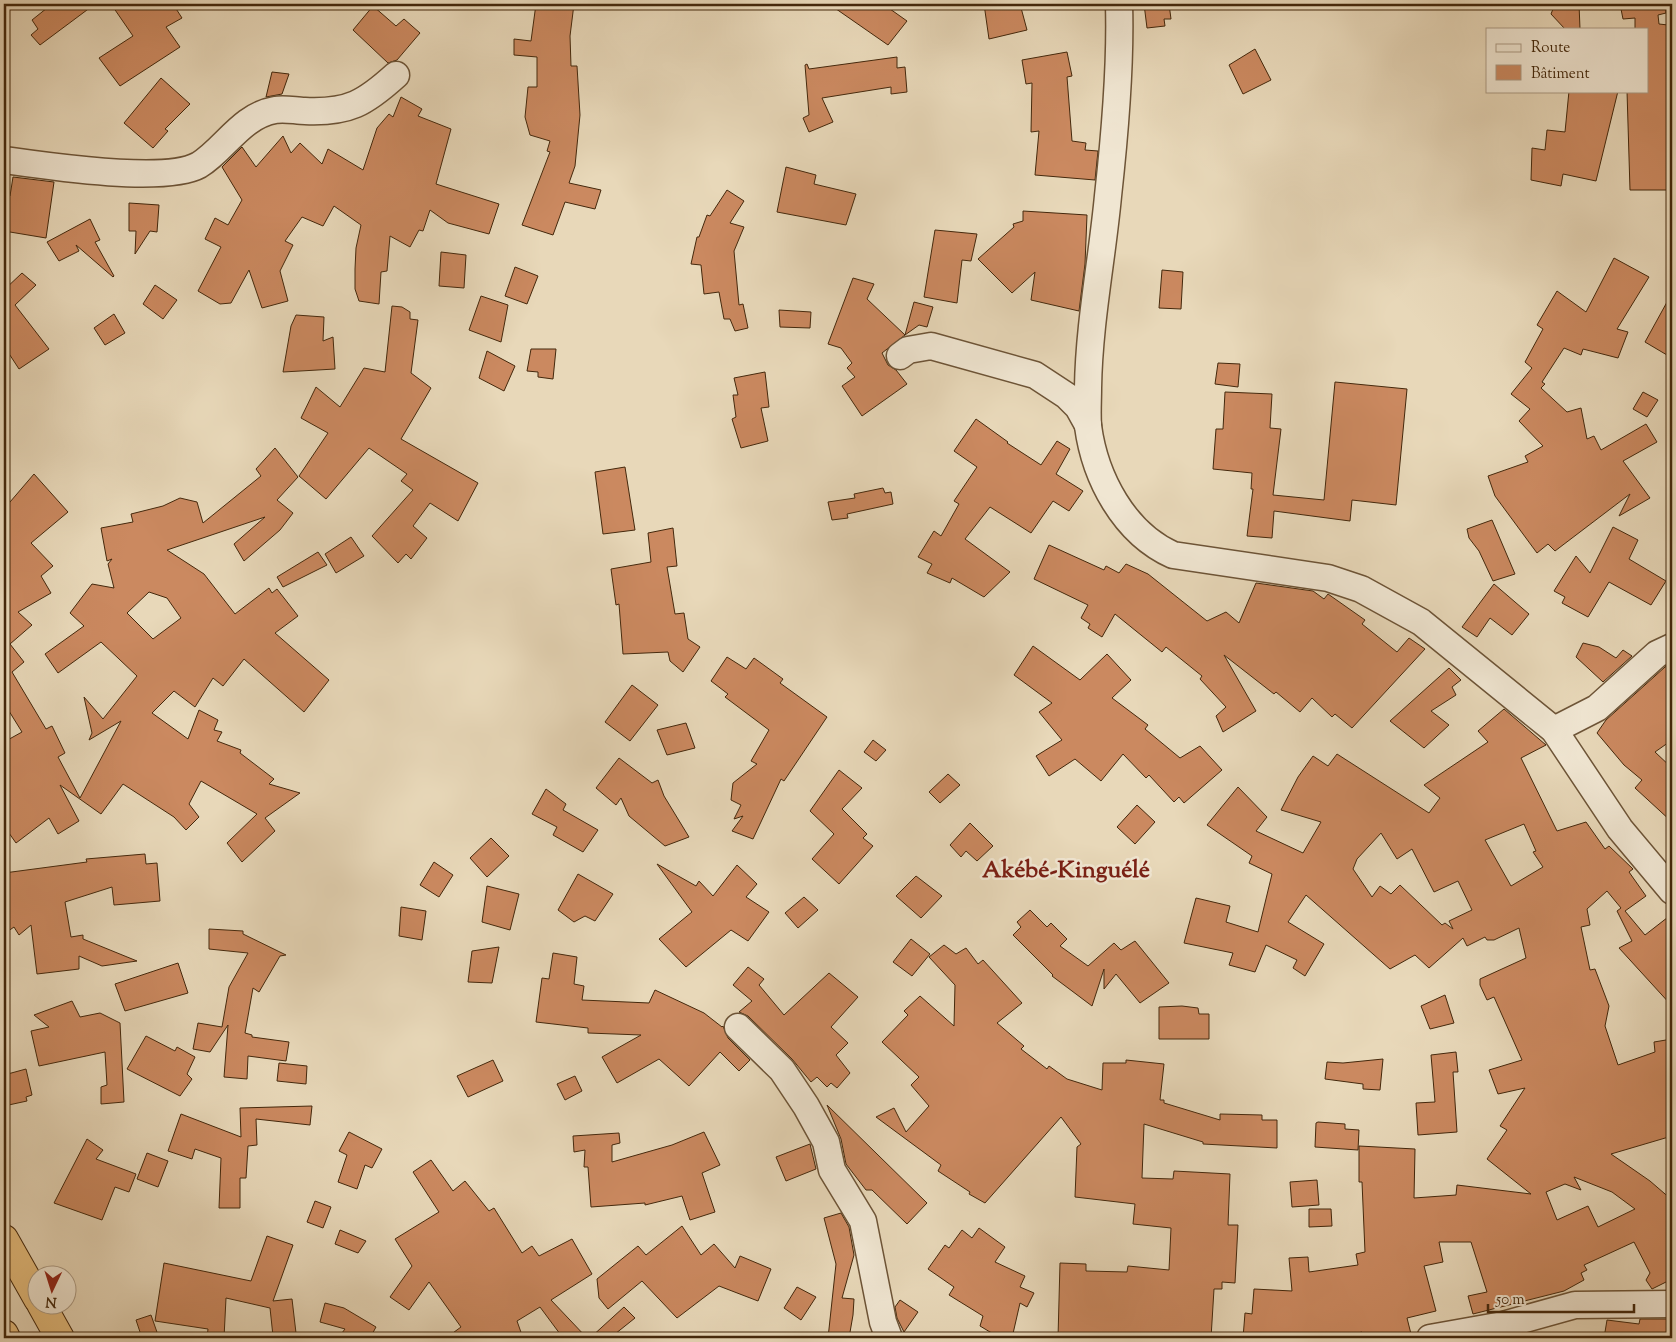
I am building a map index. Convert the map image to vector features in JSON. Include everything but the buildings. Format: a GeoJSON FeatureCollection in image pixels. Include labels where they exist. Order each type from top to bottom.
{"type":"FeatureCollection","features":[{"type":"Feature","properties":{"kind":"highway"},"geometry":{"type":"LineString","coordinates":[[4,1240],[28,1282]]}},
{"type":"Feature","properties":{"kind":"highway"},"geometry":{"type":"LineString","coordinates":[[47,1314],[60,1338]]}},
{"type":"Feature","properties":{"kind":"highway"},"geometry":{"type":"LineString","coordinates":[[4,1334],[6,1338]]}},
{"type":"Feature","properties":{"kind":"street"},"geometry":{"type":"LineString","coordinates":[[1119,4],[1118,73],[1108,196],[1088,369],[1088,425],[1098,467],[1111,496],[1131,526],[1158,548],[1174,555],[1197,560],[1328,578],[1361,589],[1421,622],[1554,730],[1620,829],[1672,891]]}},
{"type":"Feature","properties":{"kind":"street"},"geometry":{"type":"LineString","coordinates":[[4,160],[104,171],[168,174],[189,170],[203,162],[240,128],[259,116],[275,110],[332,111],[350,108],[366,100],[396,75]]}},
{"type":"Feature","properties":{"kind":"street"},"geometry":{"type":"LineString","coordinates":[[900,356],[908,350],[931,346],[1035,375],[1068,396],[1078,407],[1088,425]]}},
{"type":"Feature","properties":{"kind":"street"},"geometry":{"type":"LineString","coordinates":[[1554,730],[1597,708],[1658,654],[1672,646]]}},
{"type":"Feature","properties":{"kind":"street"},"geometry":{"type":"LineString","coordinates":[[738,1027],[782,1070],[806,1106],[826,1142],[832,1170],[863,1221],[883,1322],[889,1338]]}},
{"type":"Feature","properties":{"kind":"street"},"geometry":{"type":"LineString","coordinates":[[1430,1338],[1503,1324],[1574,1305],[1672,1304]]}},
{"type":"Feature","properties":{"kind":"district","name":"Akébé-Kinguélé"},"geometry":{"type":"Point","coordinates":[1066,869]}}]}
